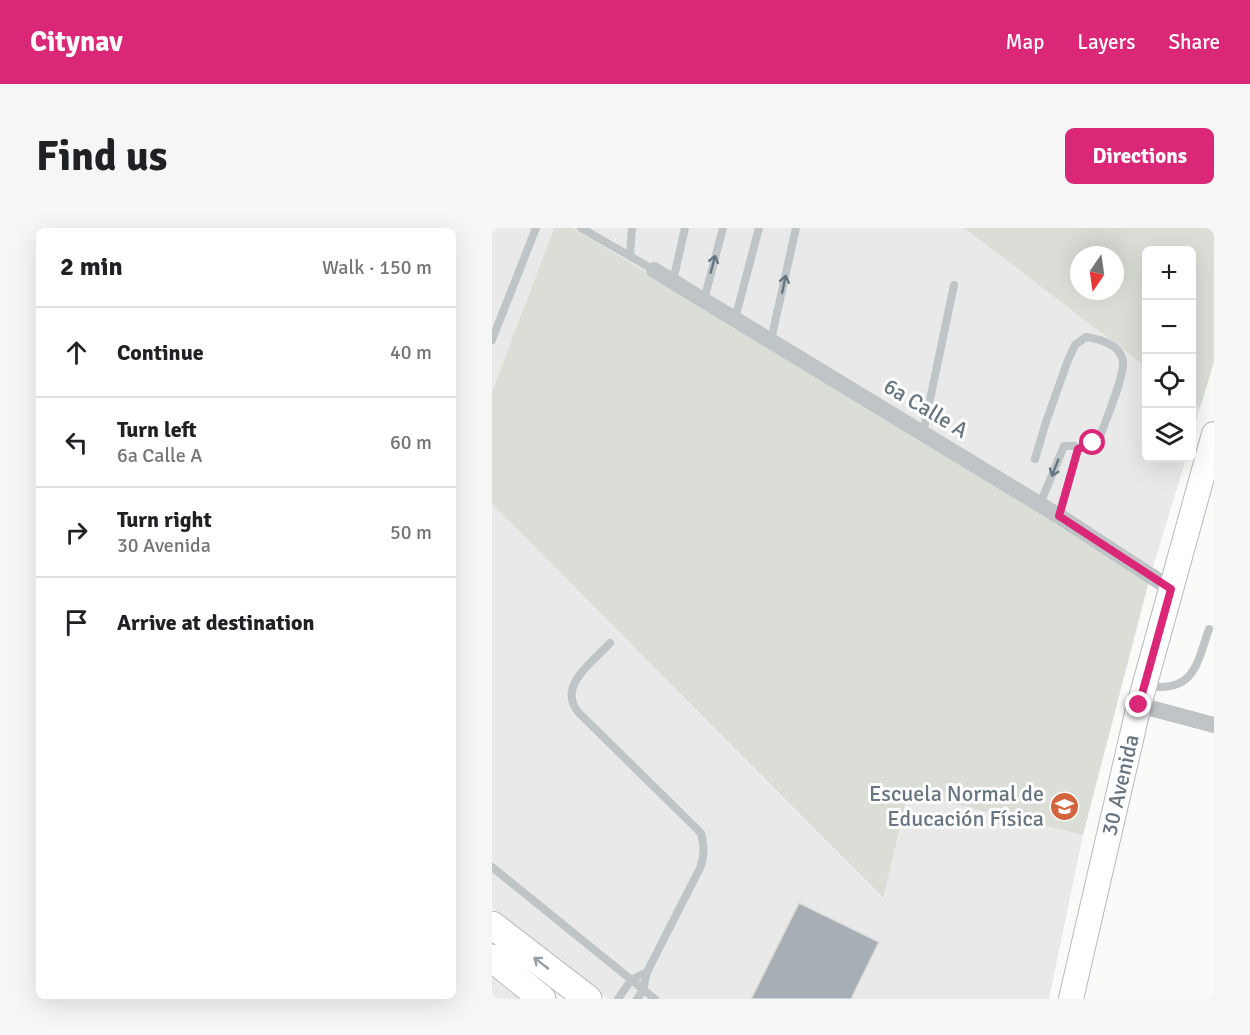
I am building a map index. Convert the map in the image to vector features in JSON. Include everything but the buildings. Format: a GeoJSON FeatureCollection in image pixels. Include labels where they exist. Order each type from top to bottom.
{"type":"FeatureCollection","features":[{"type":"Feature","properties":{"kind":"main road"},"geometry":{"type":"LineString","coordinates":[[492,926],[588,999]]}},
{"type":"Feature","properties":{"kind":"main road"},"geometry":{"type":"LineString","coordinates":[[492,958],[542,999]]}},
{"type":"Feature","properties":{"kind":"street","name":"6a Calle A"},"geometry":{"type":"LineString","coordinates":[[654,270],[1040,504],[1171,589]]}},
{"type":"Feature","properties":{"kind":"street","name":"30 Avenida"},"geometry":{"type":"LineString","coordinates":[[1071,999],[1142,695],[1214,434]]}},
{"type":"Feature","properties":{"kind":"street"},"geometry":{"type":"LineString","coordinates":[[1142,695],[1214,725]]}},
{"type":"Feature","properties":{"kind":"lane"},"geometry":{"type":"LineString","coordinates":[[492,340],[536,228]]}},
{"type":"Feature","properties":{"kind":"lane"},"geometry":{"type":"LineString","coordinates":[[581,228],[654,270]]}},
{"type":"Feature","properties":{"kind":"lane"},"geometry":{"type":"LineString","coordinates":[[630,255],[632,228]]}},
{"type":"Feature","properties":{"kind":"lane"},"geometry":{"type":"LineString","coordinates":[[673,281],[685,228]]}},
{"type":"Feature","properties":{"kind":"lane"},"geometry":{"type":"LineString","coordinates":[[704,300],[723,228]]}},
{"type":"Feature","properties":{"kind":"lane"},"geometry":{"type":"LineString","coordinates":[[735,319],[759,228]]}},
{"type":"Feature","properties":{"kind":"lane"},"geometry":{"type":"LineString","coordinates":[[771,340],[796,228]]}},
{"type":"Feature","properties":{"kind":"lane"},"geometry":{"type":"LineString","coordinates":[[923,433],[954,285]]}},
{"type":"Feature","properties":{"kind":"lane"},"geometry":{"type":"LineString","coordinates":[[1035,459],[1046,422],[1075,345],[1086,337],[1101,339],[1118,351],[1123,361],[1121,375],[1098,441],[1078,449]]}},
{"type":"Feature","properties":{"kind":"lane"},"geometry":{"type":"LineString","coordinates":[[1040,504],[1064,446],[1075,446],[1078,449]]}},
{"type":"Feature","properties":{"kind":"lane"},"geometry":{"type":"LineString","coordinates":[[1059,516],[1078,449]]}},
{"type":"Feature","properties":{"kind":"lane"},"geometry":{"type":"LineString","coordinates":[[1142,695],[1189,678],[1196,667],[1209,629]]}},
{"type":"Feature","properties":{"kind":"lane"},"geometry":{"type":"LineString","coordinates":[[610,643],[573,684],[571,702],[579,714],[701,833],[704,844],[704,856],[700,868],[647,972],[643,990],[637,999]]}},
{"type":"Feature","properties":{"kind":"lane"},"geometry":{"type":"LineString","coordinates":[[492,867],[655,999]]}},
{"type":"Feature","properties":{"kind":"lane"},"geometry":{"type":"LineString","coordinates":[[618,999],[632,980],[647,972]]}},
{"type":"Feature","properties":{"kind":"shaded area"},"geometry":{"type":"Polygon","coordinates":[[[492,228],[554,228],[492,392],[492,228]]]}},
{"type":"Feature","properties":{"kind":"shaded area"},"geometry":{"type":"Polygon","coordinates":[[[554,228],[573,228],[1150,577],[1083,835],[908,793],[883,898],[492,504],[492,392],[554,228]]]}},
{"type":"Feature","properties":{"kind":"shaded area"},"geometry":{"type":"Polygon","coordinates":[[[573,228],[964,228],[1142,364],[1142,462],[1185,462],[1150,577],[573,228]]]}},
{"type":"Feature","properties":{"kind":"shaded area"},"geometry":{"type":"Polygon","coordinates":[[[964,228],[1214,228],[1214,362],[1200,408],[1196,404],[1196,246],[1142,246],[1142,364],[964,228]]]}},
{"type":"Feature","properties":{"kind":"shaded area"},"geometry":{"type":"Polygon","coordinates":[[[1196,404],[1200,408],[1196,423],[1196,404]]]}},
{"type":"Feature","properties":{"kind":"shaded area"},"geometry":{"type":"Polygon","coordinates":[[[492,504],[882,898],[907,793],[1083,835],[1049,999],[607,999],[492,907],[492,504]]]}},
{"type":"Feature","properties":{"kind":"shaded area"},"geometry":{"type":"Polygon","coordinates":[[[492,977],[519,999],[492,999],[492,977]]]}},
{"type":"Feature","properties":{"kind":"place","name":"Escuela Normal de Educación Física"},"geometry":{"type":"Point","coordinates":[1065,806]}},
{"type":"Feature","properties":{"kind":"route"},"geometry":{"type":"LineString","coordinates":[[1093,443],[1078,449],[1059,516],[1171,589],[1139,705]]}}]}
